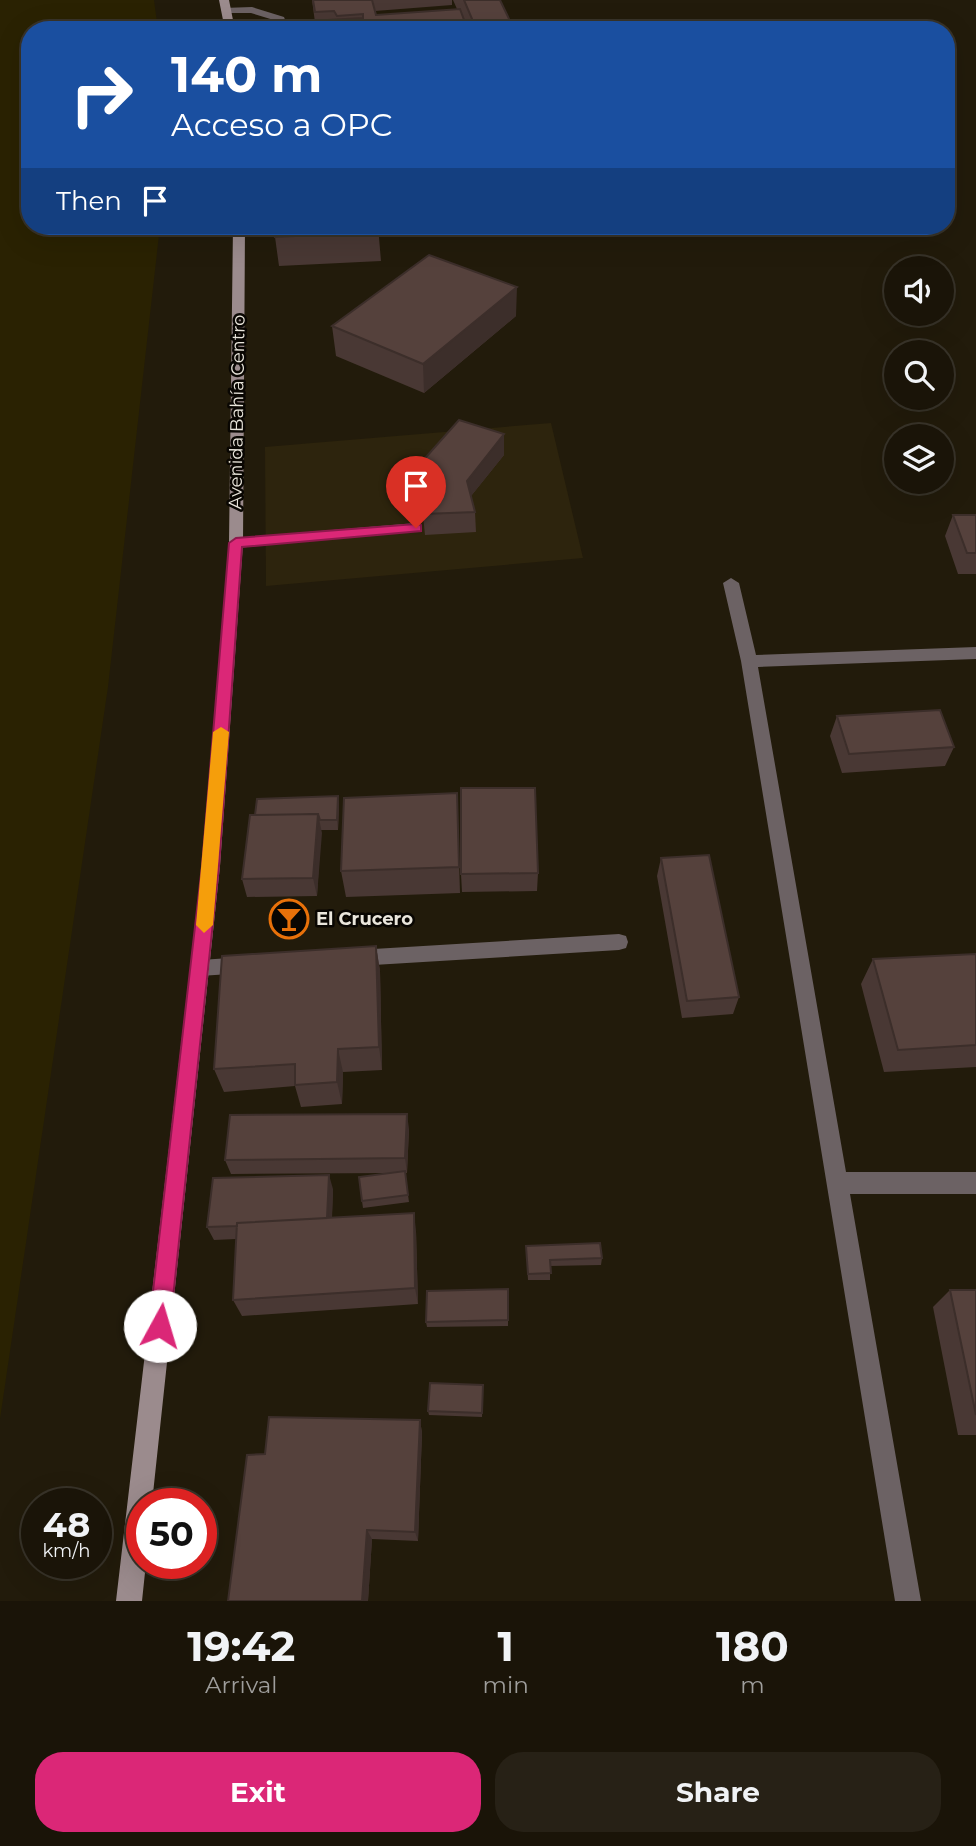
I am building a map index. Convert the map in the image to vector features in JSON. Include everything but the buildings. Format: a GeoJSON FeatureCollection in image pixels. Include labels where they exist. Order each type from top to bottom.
{"type":"FeatureCollection","features":[{"type":"Feature","properties":{"kind":"main road","name":"Avenida Bahía Centro"},"geometry":{"type":"LineString","coordinates":[[130,1601],[200,968],[236,543],[239,235]]}},
{"type":"Feature","properties":{"kind":"street"},"geometry":{"type":"LineString","coordinates":[[225,5],[271,14],[282,21]]}},
{"type":"Feature","properties":{"kind":"street"},"geometry":{"type":"LineString","coordinates":[[236,543],[416,528]]}},
{"type":"Feature","properties":{"kind":"street"},"geometry":{"type":"LineString","coordinates":[[731,583],[749,661],[908,1601]]}},
{"type":"Feature","properties":{"kind":"street"},"geometry":{"type":"LineString","coordinates":[[749,661],[976,653]]}},
{"type":"Feature","properties":{"kind":"street"},"geometry":{"type":"LineString","coordinates":[[335,960],[619,942]]}},
{"type":"Feature","properties":{"kind":"street"},"geometry":{"type":"LineString","coordinates":[[200,968],[267,964]]}},
{"type":"Feature","properties":{"kind":"street"},"geometry":{"type":"LineString","coordinates":[[839,1183],[976,1183]]}},
{"type":"Feature","properties":{"kind":"shaded area"},"geometry":{"type":"Polygon","coordinates":[[[551,423],[583,558],[266,586],[265,447],[551,423]]]}},
{"type":"Feature","properties":{"kind":"sand"},"geometry":{"type":"Polygon","coordinates":[[[0,0],[154,0],[157,21],[21,21],[21,235],[159,235],[108,687],[0,1419],[0,0]]]}},
{"type":"Feature","properties":{"kind":"slow traffic"},"geometry":{"type":"LineString","coordinates":[[204,925],[221,732]]}},
{"type":"Feature","properties":{"kind":"place","name":"El Crucero"},"geometry":{"type":"Point","coordinates":[289,919]}},
{"type":"Feature","properties":{"kind":"route"},"geometry":{"type":"LineString","coordinates":[[160,1326],[211,866],[236,543],[416,528]]}}]}
